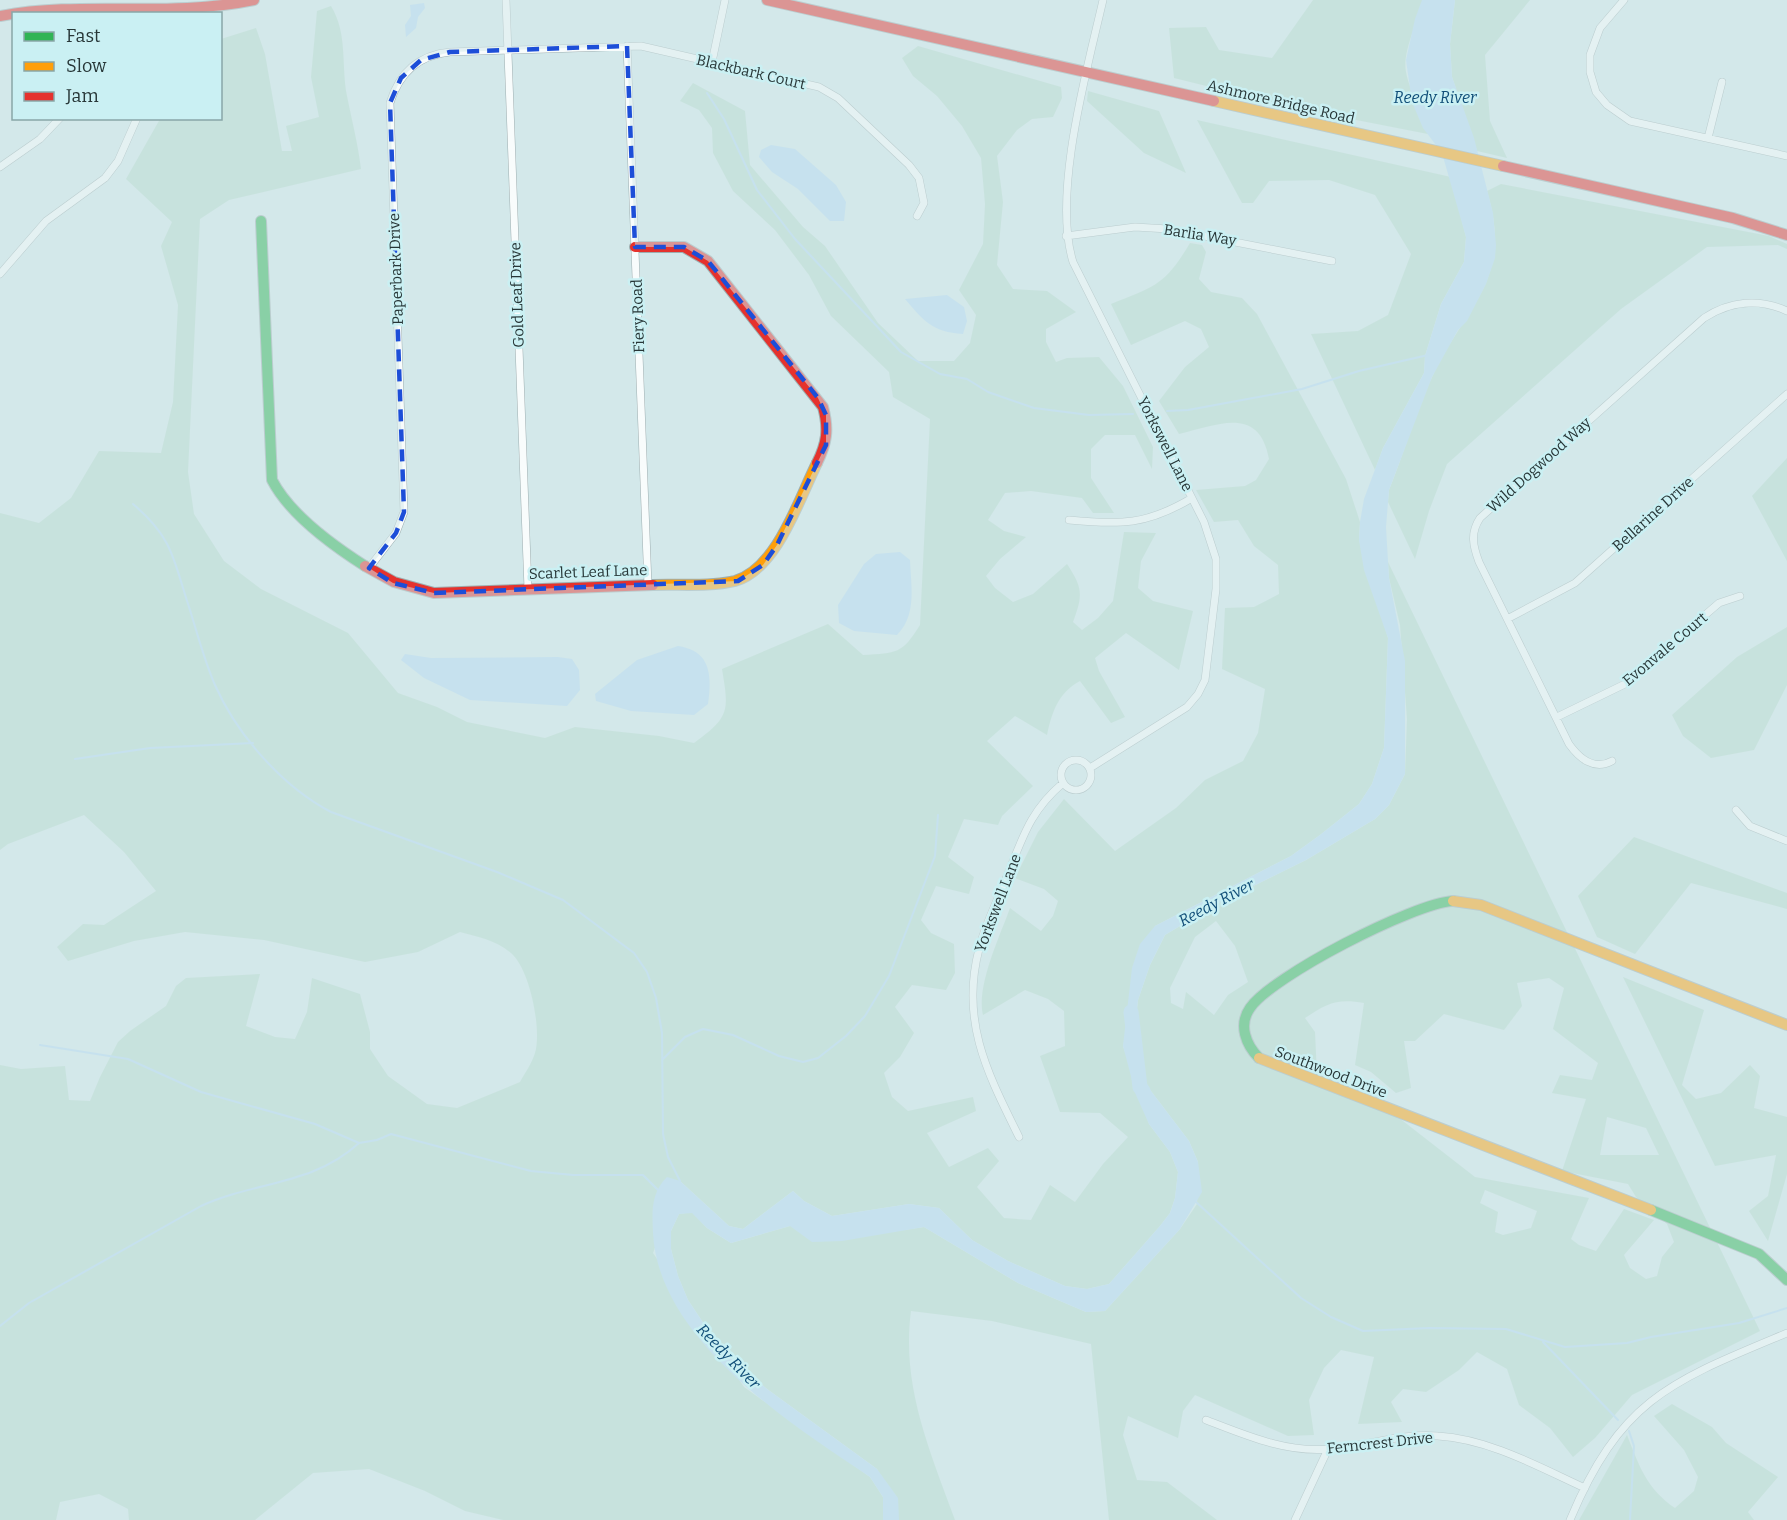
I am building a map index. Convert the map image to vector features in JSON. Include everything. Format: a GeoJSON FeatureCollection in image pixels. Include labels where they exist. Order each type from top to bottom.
{"type":"FeatureCollection","features":[{"type":"Feature","properties":{"kind":"street"},"geometry":{"type":"LineString","coordinates":[[15,12],[44,4],[76,1],[155,8],[224,10],[254,0]]}},
{"type":"Feature","properties":{"kind":"street","name":"Gold Leaf Drive"},"geometry":{"type":"LineString","coordinates":[[506,0],[528,589]]}},
{"type":"Feature","properties":{"kind":"street"},"geometry":{"type":"LineString","coordinates":[[712,62],[725,0]]}},
{"type":"Feature","properties":{"kind":"street","name":"Ashmore Bridge Road"},"geometry":{"type":"LineString","coordinates":[[767,0],[1733,218],[1787,235]]}},
{"type":"Feature","properties":{"kind":"street","name":"Yorkswell Lane"},"geometry":{"type":"LineString","coordinates":[[1090,768],[1187,707],[1198,694],[1205,680],[1217,574],[1212,540],[1073,262],[1066,236],[1064,215],[1070,169],[1086,72],[1103,0]]}},
{"type":"Feature","properties":{"kind":"street"},"geometry":{"type":"LineString","coordinates":[[1624,0],[1600,28],[1590,55],[1590,72],[1596,92],[1607,105],[1630,121],[1787,156]]}},
{"type":"Feature","properties":{"kind":"street","name":"Fiery Road"},"geometry":{"type":"LineString","coordinates":[[627,46],[648,585]]}},
{"type":"Feature","properties":{"kind":"street","name":"Blackbark Court"},"geometry":{"type":"LineString","coordinates":[[508,50],[641,46],[819,87],[838,98],[919,178],[924,203],[917,216]]}},
{"type":"Feature","properties":{"kind":"street","name":"Paperbark Drive"},"geometry":{"type":"LineString","coordinates":[[369,568],[396,533],[405,504],[390,103],[396,86],[408,70],[432,55],[508,50]]}},
{"type":"Feature","properties":{"kind":"street"},"geometry":{"type":"LineString","coordinates":[[1708,138],[1722,82]]}},
{"type":"Feature","properties":{"kind":"street"},"geometry":{"type":"LineString","coordinates":[[0,167],[40,138],[58,120]]}},
{"type":"Feature","properties":{"kind":"street"},"geometry":{"type":"LineString","coordinates":[[0,274],[46,222],[105,178],[118,160],[136,120]]}},
{"type":"Feature","properties":{"kind":"street","name":"Scarlet Leaf Lane"},"geometry":{"type":"LineString","coordinates":[[261,221],[272,480],[279,494],[290,506],[369,568],[393,583],[423,592],[730,582],[746,577],[763,566],[777,545],[826,445],[828,427],[818,399],[708,261],[684,248],[635,247]]}},
{"type":"Feature","properties":{"kind":"street","name":"Barlia Way"},"geometry":{"type":"LineString","coordinates":[[1066,236],[1135,226],[1168,229],[1332,261]]}},
{"type":"Feature","properties":{"kind":"street","name":"Wild Dogwood Way"},"geometry":{"type":"LineString","coordinates":[[1612,761],[1605,765],[1592,764],[1579,757],[1473,546],[1473,532],[1480,518],[1704,318],[1723,308],[1748,303],[1772,305],[1787,311]]}},
{"type":"Feature","properties":{"kind":"street","name":"Bellarine Drive"},"geometry":{"type":"LineString","coordinates":[[1509,618],[1575,584],[1787,394]]}},
{"type":"Feature","properties":{"kind":"street"},"geometry":{"type":"LineString","coordinates":[[1069,520],[1132,523],[1162,514],[1192,498]]}},
{"type":"Feature","properties":{"kind":"street","name":"Evonvale Court"},"geometry":{"type":"LineString","coordinates":[[1557,717],[1625,684],[1719,603],[1740,596]]}},
{"type":"Feature","properties":{"kind":"street"},"geometry":{"type":"LineString","coordinates":[[1079,760],[1090,768],[1091,779],[1085,787],[1076,790],[1063,783],[1061,773],[1069,761],[1079,760]]}},
{"type":"Feature","properties":{"kind":"street","name":"Yorkswell Lane"},"geometry":{"type":"LineString","coordinates":[[1019,1137],[988,1077],[981,1054],[972,1000],[975,972],[982,936],[1031,820],[1047,796],[1063,783]]}},
{"type":"Feature","properties":{"kind":"street"},"geometry":{"type":"LineString","coordinates":[[1736,810],[1750,826],[1787,840]]}},
{"type":"Feature","properties":{"kind":"street","name":"Southwood Drive"},"geometry":{"type":"LineString","coordinates":[[1787,1025],[1481,905],[1459,900],[1425,906],[1400,915],[1271,988],[1249,1008],[1244,1029],[1250,1047],[1264,1062],[1536,1168],[1717,1235],[1759,1254],[1787,1280]]}},
{"type":"Feature","properties":{"kind":"street"},"geometry":{"type":"LineString","coordinates":[[1570,1520],[1615,1435],[1658,1394],[1708,1366],[1787,1333]]}},
{"type":"Feature","properties":{"kind":"street","name":"Ferncrest Drive"},"geometry":{"type":"LineString","coordinates":[[1206,1420],[1284,1446],[1328,1449],[1422,1436],[1451,1437],[1504,1453],[1585,1488]]}},
{"type":"Feature","properties":{"kind":"street"},"geometry":{"type":"LineString","coordinates":[[1295,1520],[1328,1449]]}},
{"type":"Feature","properties":{"kind":"highlighted area"},"geometry":{"type":"Polygon","coordinates":[[[627,46],[635,247],[684,247],[708,261],[818,398],[826,415],[826,445],[777,545],[763,565],[738,581],[434,593],[393,583],[369,568],[396,533],[404,512],[390,103],[401,78],[421,60],[450,52],[627,46]]]}},
{"type":"Feature","properties":{"kind":"green space"},"geometry":{"type":"Polygon","coordinates":[[[1313,0],[1426,0],[1408,46],[1405,64],[1408,81],[1415,97],[1438,136],[1295,108],[1174,78],[1169,28],[1206,27],[1219,50],[1272,58],[1313,0]]]}},
{"type":"Feature","properties":{"kind":"green space"},"geometry":{"type":"Polygon","coordinates":[[[1455,0],[1530,0],[1485,55],[1490,121],[1507,158],[1477,151],[1452,77],[1450,44],[1455,0]]]}},
{"type":"Feature","properties":{"kind":"green space"},"geometry":{"type":"Polygon","coordinates":[[[331,6],[340,28],[345,84],[361,169],[229,200],[200,219],[188,472],[194,514],[224,561],[261,589],[348,633],[398,693],[437,707],[467,722],[545,738],[575,727],[659,736],[694,743],[715,726],[724,712],[726,695],[722,669],[828,624],[863,655],[884,654],[898,650],[908,642],[920,625],[930,419],[893,397],[889,372],[831,316],[809,275],[775,230],[733,191],[713,153],[712,128],[699,110],[680,101],[693,83],[745,111],[750,165],[803,227],[825,246],[878,323],[918,361],[954,361],[970,343],[976,315],[959,290],[983,244],[985,204],[981,158],[962,126],[937,96],[913,76],[902,58],[918,46],[1061,87],[1062,98],[1053,117],[1032,119],[1017,130],[997,156],[1003,202],[997,265],[1013,289],[1047,291],[1076,312],[1046,329],[1046,342],[1056,362],[1067,358],[1099,357],[1123,386],[1153,447],[1152,469],[1135,435],[1105,435],[1091,449],[1091,478],[1114,513],[1093,513],[1082,498],[1031,491],[1005,493],[988,520],[1004,531],[1026,537],[1000,559],[986,576],[995,588],[1013,602],[1033,594],[1067,564],[1076,579],[1080,592],[1079,605],[1073,622],[1082,630],[1098,618],[1113,601],[1124,532],[1156,533],[1141,561],[1138,588],[1153,601],[1193,611],[1179,670],[1126,633],[1095,658],[1099,671],[1125,717],[1111,723],[1080,681],[1061,697],[1047,735],[1015,716],[987,741],[1033,786],[1002,816],[998,825],[964,819],[948,857],[974,877],[969,894],[936,886],[921,920],[931,933],[954,944],[955,973],[946,990],[912,985],[895,1007],[914,1033],[900,1057],[884,1073],[892,1097],[908,1111],[973,1097],[976,1111],[927,1133],[949,1167],[988,1148],[999,1161],[977,1187],[1004,1218],[1031,1220],[1050,1185],[1075,1202],[1103,1164],[1128,1137],[1100,1113],[1060,1112],[1040,1056],[1065,1046],[1064,1011],[1048,999],[1025,990],[983,1015],[983,990],[986,976],[1010,908],[1041,931],[1053,916],[1058,901],[1044,889],[1015,878],[1038,832],[1064,799],[1115,851],[1176,808],[1205,780],[1243,761],[1258,733],[1265,689],[1222,669],[1225,608],[1254,607],[1279,594],[1278,565],[1254,546],[1238,520],[1214,522],[1196,490],[1245,486],[1256,480],[1269,459],[1264,442],[1256,431],[1246,425],[1235,423],[1179,434],[1159,401],[1185,367],[1209,347],[1201,329],[1185,321],[1131,345],[1111,304],[1149,288],[1166,276],[1190,243],[1202,245],[1206,252],[1199,279],[1211,292],[1242,298],[1257,314],[1346,479],[1360,522],[1359,540],[1388,638],[1384,748],[1372,784],[1359,804],[1320,835],[1291,856],[1155,926],[1123,1046],[1149,1124],[1170,1152],[1178,1172],[1175,1198],[1170,1213],[1109,1284],[1087,1289],[1065,1286],[1008,1261],[972,1240],[939,1208],[909,1204],[832,1216],[804,1201],[793,1191],[743,1229],[729,1226],[680,1181],[653,1253],[744,1387],[870,1477],[883,1497],[883,1520],[503,1520],[465,1511],[425,1491],[369,1469],[313,1473],[255,1520],[129,1520],[128,1509],[99,1494],[60,1502],[56,1520],[0,1520],[0,1065],[21,1069],[65,1066],[69,1100],[90,1101],[118,1042],[166,1006],[176,986],[186,978],[260,974],[246,1026],[275,1037],[295,1039],[307,1012],[312,978],[360,994],[370,1032],[370,1049],[388,1076],[427,1104],[457,1108],[520,1082],[535,1053],[537,1030],[533,1000],[524,972],[511,953],[487,940],[460,932],[418,952],[365,962],[264,940],[185,932],[134,941],[68,961],[57,947],[83,924],[104,925],[156,891],[124,852],[84,815],[8,844],[0,850],[0,513],[39,523],[71,498],[99,451],[161,453],[173,402],[178,305],[161,246],[172,222],[126,179],[159,120],[222,120],[222,39],[256,28],[265,54],[282,151],[292,151],[286,126],[319,117],[311,77],[317,11],[331,6]]]}},
{"type":"Feature","properties":{"kind":"green space"},"geometry":{"type":"Polygon","coordinates":[[[1088,91],[1159,111],[1186,173],[1144,153],[1087,101],[1088,91]]]}},
{"type":"Feature","properties":{"kind":"green space"},"geometry":{"type":"Polygon","coordinates":[[[1197,120],[1451,177],[1466,237],[1464,262],[1441,304],[1425,356],[1424,373],[1383,448],[1375,470],[1311,334],[1358,331],[1388,315],[1411,254],[1375,195],[1329,180],[1269,181],[1253,203],[1242,203],[1197,120]]]}},
{"type":"Feature","properties":{"kind":"green space"},"geometry":{"type":"Polygon","coordinates":[[[1501,184],[1769,236],[1787,244],[1787,249],[1778,245],[1707,247],[1621,309],[1447,464],[1429,511],[1415,559],[1388,502],[1389,490],[1432,377],[1482,290],[1490,270],[1495,248],[1494,222],[1487,191],[1501,184]]]}},
{"type":"Feature","properties":{"kind":"green space"},"geometry":{"type":"Polygon","coordinates":[[[1787,458],[1787,561],[1752,496],[1787,458]]]}},
{"type":"Feature","properties":{"kind":"green space"},"geometry":{"type":"Polygon","coordinates":[[[1388,562],[1760,1331],[1632,1395],[1595,1438],[1573,1457],[1550,1428],[1519,1405],[1507,1369],[1477,1352],[1459,1370],[1426,1392],[1403,1389],[1391,1402],[1402,1422],[1358,1424],[1374,1357],[1341,1350],[1324,1368],[1309,1400],[1314,1435],[1288,1436],[1195,1395],[1183,1411],[1178,1438],[1128,1416],[1123,1435],[1137,1480],[1167,1482],[1217,1520],[1109,1520],[1091,1344],[992,1321],[911,1311],[910,1366],[914,1392],[927,1443],[955,1520],[899,1520],[877,1469],[767,1389],[720,1348],[688,1300],[678,1276],[671,1249],[671,1231],[679,1214],[692,1212],[707,1228],[731,1243],[790,1226],[904,1230],[924,1227],[1018,1283],[1086,1312],[1105,1311],[1180,1229],[1197,1204],[1198,1162],[1189,1141],[1138,1074],[1132,1054],[1138,1000],[1150,965],[1165,935],[1213,906],[1306,860],[1375,819],[1389,805],[1405,774],[1407,719],[1400,625],[1389,578],[1388,562]],[[1216,921],[1195,937],[1170,988],[1171,1003],[1183,1009],[1186,992],[1214,1015],[1228,995],[1248,982],[1235,946],[1216,921]],[[1549,978],[1517,983],[1522,1006],[1504,1030],[1444,1014],[1415,1041],[1404,1041],[1411,1088],[1396,1093],[1371,1072],[1355,1065],[1364,1003],[1347,1001],[1326,1005],[1305,1018],[1315,1032],[1317,1075],[1376,1100],[1475,1177],[1589,1198],[1571,1239],[1579,1245],[1596,1251],[1624,1209],[1654,1220],[1624,1255],[1630,1268],[1646,1279],[1657,1276],[1662,1257],[1674,1242],[1667,1224],[1636,1197],[1628,1184],[1562,1171],[1586,1099],[1552,1093],[1560,1075],[1592,1080],[1598,1063],[1553,1029],[1564,988],[1549,978]],[[1607,1117],[1600,1155],[1659,1155],[1646,1128],[1607,1117]],[[1485,1190],[1480,1203],[1498,1212],[1495,1232],[1503,1235],[1531,1228],[1537,1211],[1485,1190]]]}},
{"type":"Feature","properties":{"kind":"green space"},"geometry":{"type":"Polygon","coordinates":[[[1787,627],[1787,685],[1754,750],[1711,758],[1683,736],[1672,715],[1737,657],[1787,627]]]}},
{"type":"Feature","properties":{"kind":"green space"},"geometry":{"type":"Polygon","coordinates":[[[1634,837],[1787,893],[1787,909],[1691,883],[1635,954],[1597,937],[1578,896],[1634,837]]]}},
{"type":"Feature","properties":{"kind":"green space"},"geometry":{"type":"Polygon","coordinates":[[[1623,977],[1704,1010],[1682,1085],[1696,1099],[1721,1093],[1750,1065],[1760,1076],[1754,1108],[1787,1117],[1787,1174],[1768,1241],[1749,1211],[1768,1196],[1776,1155],[1715,1166],[1623,977]]]}},
{"type":"Feature","properties":{"kind":"green space"},"geometry":{"type":"Polygon","coordinates":[[[1672,1404],[1712,1427],[1726,1443],[1778,1477],[1748,1512],[1754,1520],[1579,1520],[1627,1435],[1645,1476],[1665,1501],[1675,1508],[1694,1491],[1698,1477],[1684,1450],[1654,1416],[1672,1404]]]}},
{"type":"Feature","properties":{"kind":"water","name":"Reedy River"},"geometry":{"type":"Polygon","coordinates":[[[1422,0],[1455,0],[1450,44],[1452,77],[1474,138],[1493,213],[1496,245],[1495,258],[1486,284],[1467,321],[1458,330],[1432,377],[1389,490],[1386,527],[1389,578],[1405,661],[1405,774],[1389,805],[1375,819],[1306,860],[1213,906],[1165,935],[1150,965],[1138,1000],[1132,1054],[1138,1074],[1189,1141],[1198,1162],[1202,1192],[1180,1229],[1105,1311],[1086,1312],[1018,1283],[924,1227],[842,1241],[812,1242],[790,1226],[731,1243],[707,1228],[692,1213],[679,1214],[671,1231],[671,1249],[678,1276],[688,1300],[720,1348],[767,1389],[877,1469],[898,1498],[899,1520],[883,1520],[883,1497],[870,1477],[767,1404],[702,1342],[677,1308],[660,1271],[653,1232],[655,1196],[667,1177],[680,1181],[729,1226],[743,1229],[793,1191],[804,1201],[832,1216],[909,1204],[939,1208],[972,1240],[1008,1261],[1065,1286],[1087,1289],[1109,1284],[1170,1213],[1175,1198],[1178,1172],[1170,1152],[1149,1124],[1136,1095],[1123,1046],[1132,968],[1140,944],[1155,926],[1291,856],[1359,804],[1372,784],[1384,748],[1388,638],[1364,570],[1359,540],[1360,522],[1364,499],[1383,448],[1424,373],[1425,356],[1441,304],[1464,262],[1466,237],[1442,153],[1423,128],[1412,102],[1406,60],[1415,19],[1422,0]]]}},
{"type":"Feature","properties":{"kind":"water"},"geometry":{"type":"Polygon","coordinates":[[[424,3],[425,8],[418,17],[416,28],[406,37],[405,25],[411,16],[410,5],[424,3]]]}},
{"type":"Feature","properties":{"kind":"water"},"geometry":{"type":"Polygon","coordinates":[[[771,145],[795,149],[836,185],[846,202],[844,221],[830,221],[798,189],[772,172],[759,157],[761,150],[771,145]]]}},
{"type":"Feature","properties":{"kind":"water"},"geometry":{"type":"Polygon","coordinates":[[[947,295],[964,307],[967,321],[963,334],[936,328],[905,299],[947,295]]]}},
{"type":"Feature","properties":{"kind":"water"},"geometry":{"type":"Polygon","coordinates":[[[900,552],[910,560],[912,590],[908,618],[897,635],[854,631],[839,623],[838,605],[864,564],[876,554],[900,552]]]}},
{"type":"Feature","properties":{"kind":"water"},"geometry":{"type":"Polygon","coordinates":[[[678,646],[697,653],[707,666],[709,674],[708,704],[694,715],[631,711],[596,701],[595,694],[637,660],[678,646]]]}},
{"type":"Feature","properties":{"kind":"water"},"geometry":{"type":"Polygon","coordinates":[[[405,654],[431,658],[558,657],[572,659],[579,670],[580,690],[567,706],[470,700],[424,678],[401,660],[405,654]]]}},
{"type":"Feature","properties":{"kind":"waterway"},"geometry":{"type":"LineString","coordinates":[[707,93],[724,119],[757,190],[795,239],[901,352],[940,374],[967,379],[988,392],[1034,408],[1089,415],[1133,414]]}},
{"type":"Feature","properties":{"kind":"waterway"},"geometry":{"type":"LineString","coordinates":[[1167,411],[1188,410],[1302,389],[1359,371],[1428,355]]}},
{"type":"Feature","properties":{"kind":"waterway"},"geometry":{"type":"LineString","coordinates":[[133,504],[165,539],[207,666],[224,704],[249,741],[279,774],[296,789],[331,812],[497,872],[563,900],[634,953],[647,972],[656,998],[662,1033],[663,1134],[668,1157],[680,1181]]}},
{"type":"Feature","properties":{"kind":"waterway"},"geometry":{"type":"LineString","coordinates":[[75,759],[150,748],[253,743]]}},
{"type":"Feature","properties":{"kind":"waterway"},"geometry":{"type":"LineString","coordinates":[[663,1059],[685,1037],[703,1029],[733,1035],[779,1056],[803,1062],[818,1058],[846,1036],[865,1016],[889,976],[935,856],[938,815]]}},
{"type":"Feature","properties":{"kind":"waterway","name":"Reedy River"},"geometry":{"type":"LineString","coordinates":[[1131,1012],[1140,1087],[1143,1091]]}},
{"type":"Feature","properties":{"kind":"waterway"},"geometry":{"type":"LineString","coordinates":[[40,1045],[128,1059],[201,1092],[315,1124],[359,1143],[377,1140],[391,1134],[531,1171],[573,1175],[643,1175],[658,1190]]}},
{"type":"Feature","properties":{"kind":"waterway"},"geometry":{"type":"LineString","coordinates":[[0,1326],[29,1303],[201,1206],[221,1198],[303,1175],[341,1157],[359,1143]]}},
{"type":"Feature","properties":{"kind":"waterway"},"geometry":{"type":"LineString","coordinates":[[1196,1202],[1301,1298],[1331,1317],[1363,1331],[1429,1328],[1506,1329],[1565,1347],[1627,1343],[1739,1323],[1787,1308]]}},
{"type":"Feature","properties":{"kind":"waterway"},"geometry":{"type":"LineString","coordinates":[[1543,1342],[1618,1420]]}},
{"type":"Feature","properties":{"kind":"waterway"},"geometry":{"type":"LineString","coordinates":[[1629,1431],[1634,1446],[1630,1520]]}},
{"type":"Feature","properties":{"kind":"traffic: fast"},"geometry":{"type":"LineString","coordinates":[[261,221],[272,480],[289,505],[301,517],[339,549],[365,566]]}},
{"type":"Feature","properties":{"kind":"traffic: fast"},"geometry":{"type":"LineString","coordinates":[[1259,1058],[1250,1047],[1244,1028],[1246,1014],[1263,994],[1314,961],[1377,927],[1434,905],[1453,901]]}},
{"type":"Feature","properties":{"kind":"traffic: fast"},"geometry":{"type":"LineString","coordinates":[[1651,1210],[1759,1254],[1787,1280]]}},
{"type":"Feature","properties":{"kind":"traffic: slow"},"geometry":{"type":"LineString","coordinates":[[1214,101],[1503,166]]}},
{"type":"Feature","properties":{"kind":"traffic: slow"},"geometry":{"type":"LineString","coordinates":[[653,585],[715,584],[735,581],[750,574],[775,548],[817,463]]}},
{"type":"Feature","properties":{"kind":"traffic: slow"},"geometry":{"type":"LineString","coordinates":[[1453,901],[1481,905],[1787,1025]]}},
{"type":"Feature","properties":{"kind":"traffic: slow"},"geometry":{"type":"LineString","coordinates":[[1259,1058],[1651,1210]]}},
{"type":"Feature","properties":{"kind":"traffic: jam"},"geometry":{"type":"LineString","coordinates":[[26,12],[64,9],[189,8],[254,0]]}},
{"type":"Feature","properties":{"kind":"traffic: jam"},"geometry":{"type":"LineString","coordinates":[[767,0],[1214,101]]}},
{"type":"Feature","properties":{"kind":"traffic: jam"},"geometry":{"type":"LineString","coordinates":[[0,16],[12,14]]}},
{"type":"Feature","properties":{"kind":"traffic: jam"},"geometry":{"type":"LineString","coordinates":[[1503,166],[1733,218],[1787,235]]}},
{"type":"Feature","properties":{"kind":"traffic: jam"},"geometry":{"type":"LineString","coordinates":[[635,247],[684,247],[708,261],[823,407],[826,436],[817,463]]}},
{"type":"Feature","properties":{"kind":"traffic: jam"},"geometry":{"type":"LineString","coordinates":[[365,566],[394,582],[434,593],[653,585]]}}]}
